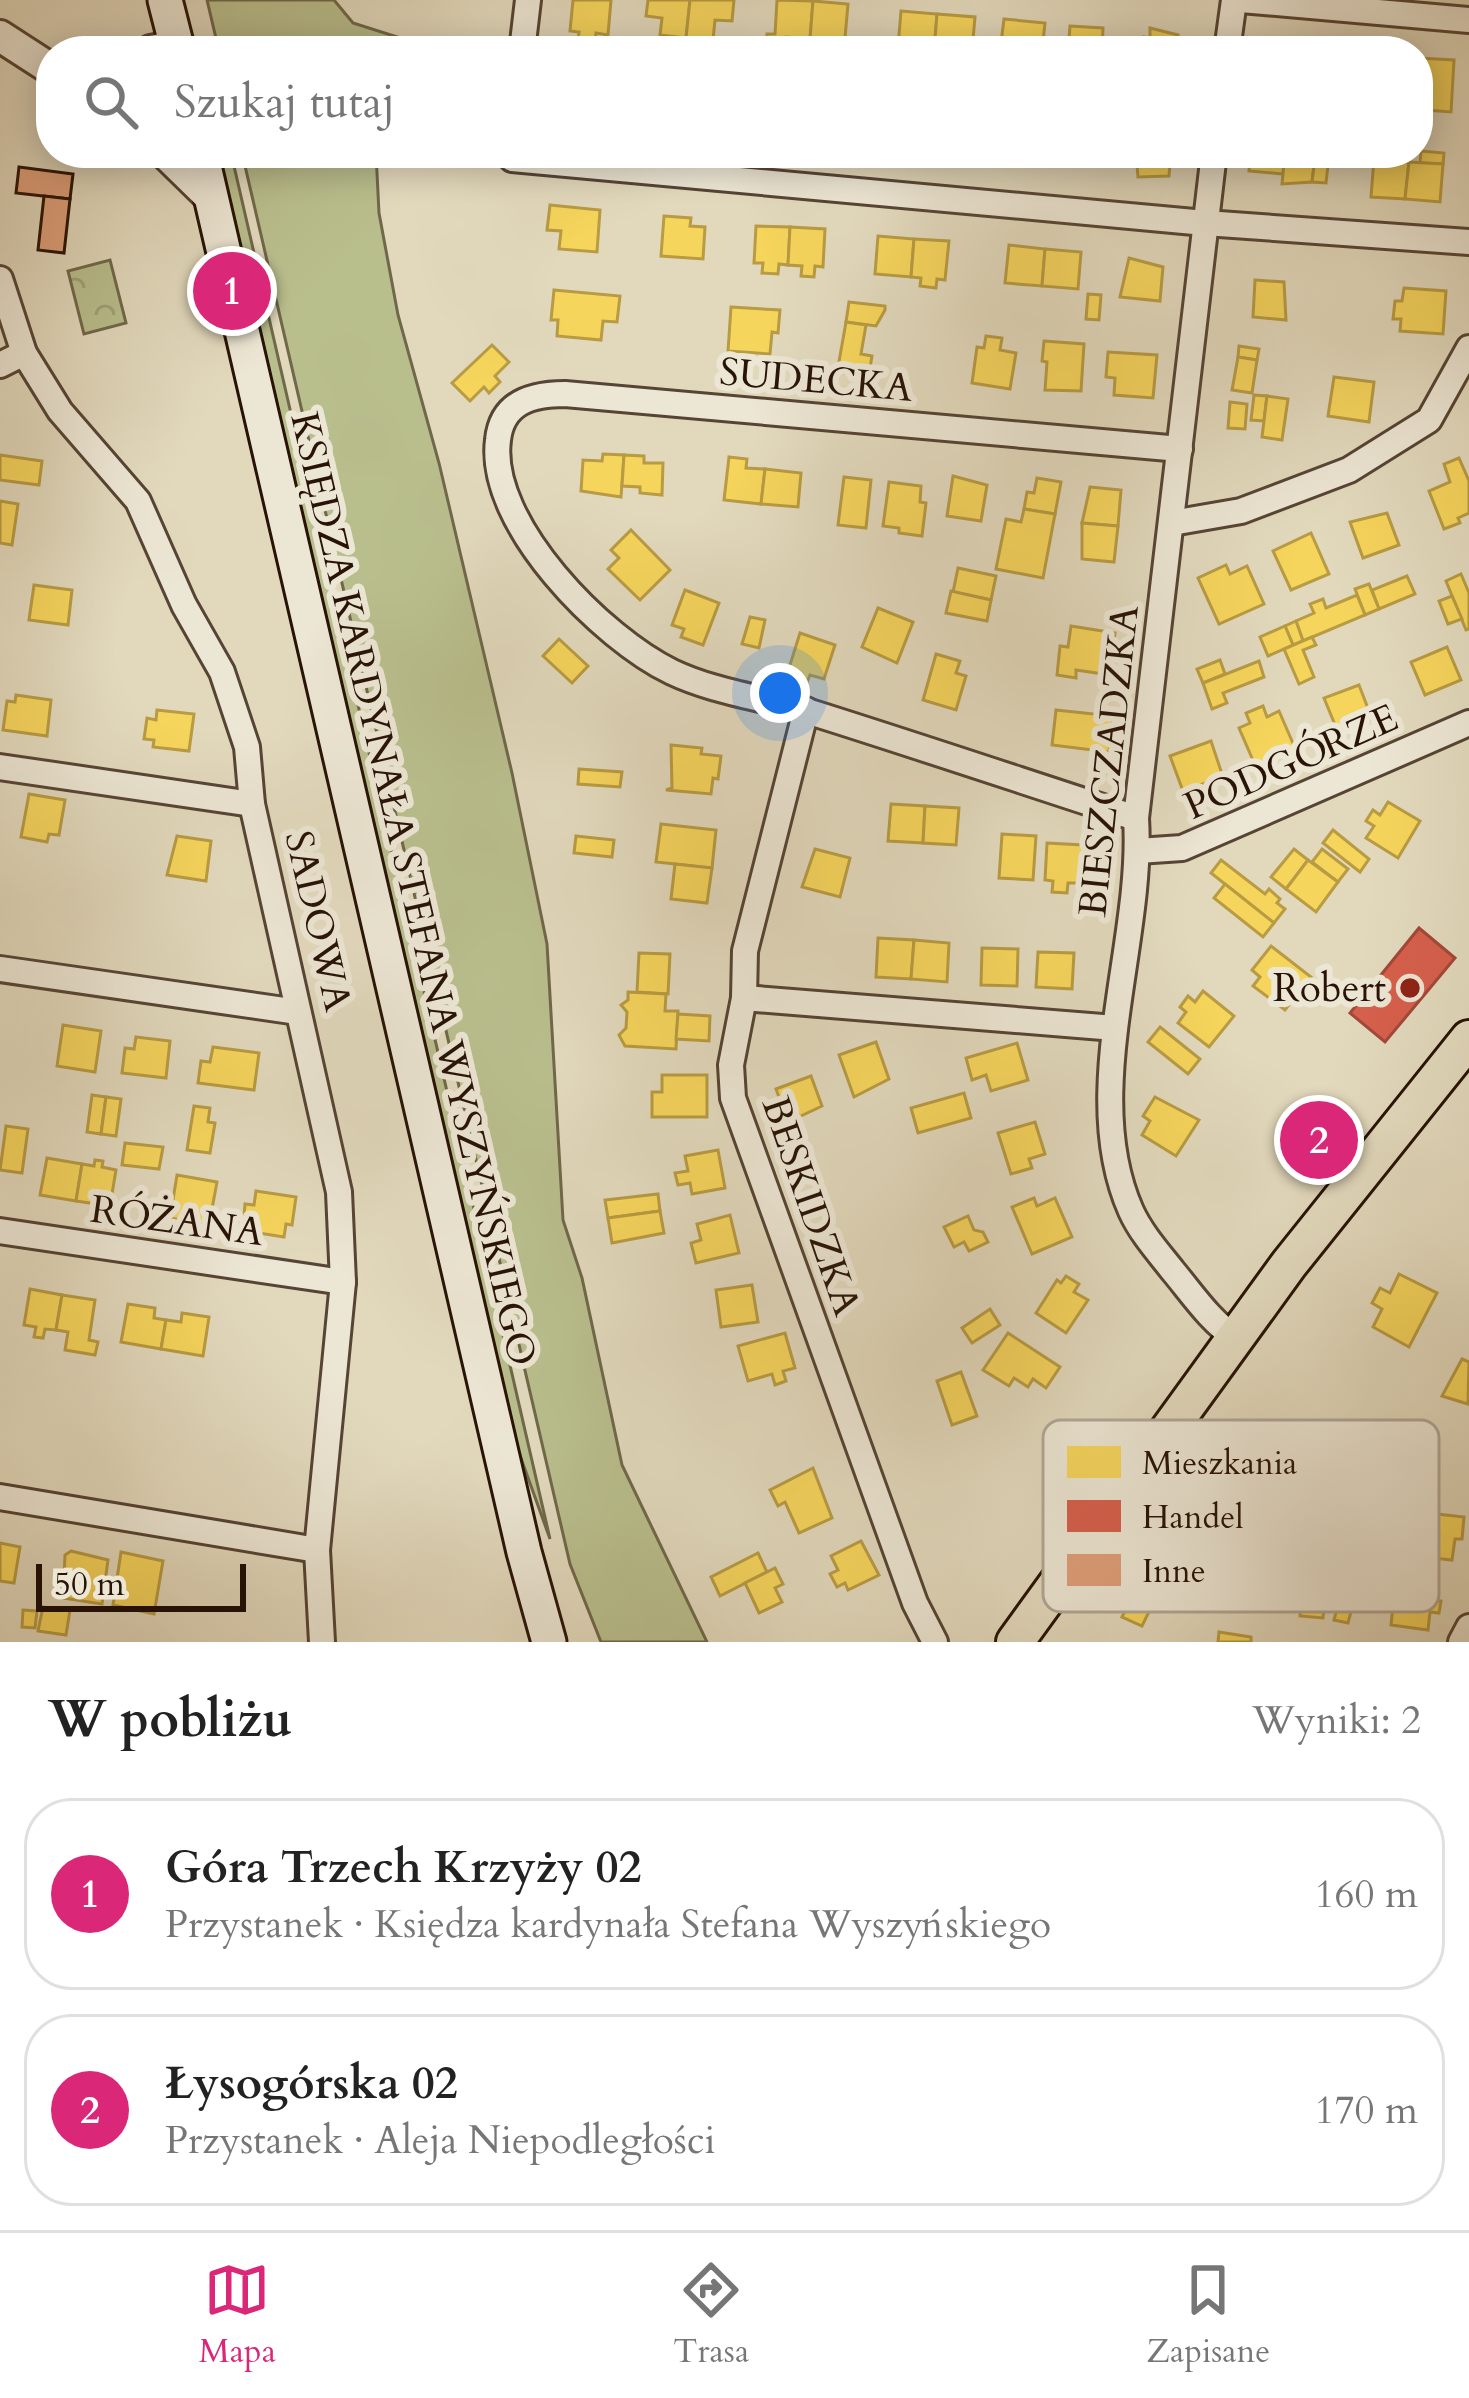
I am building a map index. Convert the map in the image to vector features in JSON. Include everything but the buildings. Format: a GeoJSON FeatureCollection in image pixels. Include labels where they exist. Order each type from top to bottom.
{"type":"FeatureCollection","features":[{"type":"Feature","properties":{"kind":"main road"},"geometry":{"type":"LineString","coordinates":[[165,0],[168,36]]}},
{"type":"Feature","properties":{"kind":"main road","name":"KSIĘDZA KARDYNAŁA STEFANA WYSZYŃSKIEGO"},"geometry":{"type":"LineString","coordinates":[[204,168],[534,1595],[549,1642]]}},
{"type":"Feature","properties":{"kind":"main road"},"geometry":{"type":"LineString","coordinates":[[1176,1420],[1289,1264],[1469,1039]]}},
{"type":"Feature","properties":{"kind":"main road"},"geometry":{"type":"LineString","coordinates":[[1015,1642],[1043,1603]]}},
{"type":"Feature","properties":{"kind":"main road"},"geometry":{"type":"LineString","coordinates":[[1004,1642],[1038,1610]]}},
{"type":"Feature","properties":{"kind":"street"},"geometry":{"type":"LineString","coordinates":[[524,36],[528,0]]}},
{"type":"Feature","properties":{"kind":"street"},"geometry":{"type":"LineString","coordinates":[[1230,36],[1237,0],[1469,20]]}},
{"type":"Feature","properties":{"kind":"street"},"geometry":{"type":"LineString","coordinates":[[6,40],[36,49]]}},
{"type":"Feature","properties":{"kind":"street"},"geometry":{"type":"LineString","coordinates":[[6,40],[36,59]]}},
{"type":"Feature","properties":{"kind":"street"},"geometry":{"type":"LineString","coordinates":[[180,168],[211,198]]}},
{"type":"Feature","properties":{"kind":"street"},"geometry":{"type":"LineString","coordinates":[[636,168],[1204,223],[1469,242]]}},
{"type":"Feature","properties":{"kind":"street","name":"BIESZCZADZKA"},"geometry":{"type":"LineString","coordinates":[[1212,168],[1136,818],[1138,851],[1115,1028],[1112,1133],[1132,1213],[1154,1248],[1219,1327],[1236,1338]]}},
{"type":"Feature","properties":{"kind":"street","name":"SADOWA"},"geometry":{"type":"LineString","coordinates":[[0,279],[24,352],[61,411],[138,501],[184,605],[222,672],[247,747],[252,804],[339,1192],[343,1282],[317,1550],[322,1642]]}},
{"type":"Feature","properties":{"kind":"street"},"geometry":{"type":"LineString","coordinates":[[1172,523],[1241,511],[1349,470],[1429,420],[1469,348]]}},
{"type":"Feature","properties":{"kind":"street"},"geometry":{"type":"LineString","coordinates":[[0,365],[24,352]]}},
{"type":"Feature","properties":{"kind":"street","name":"SUDECKA"},"geometry":{"type":"LineString","coordinates":[[500,467],[498,435],[506,417],[519,402],[541,394],[1180,448]]}},
{"type":"Feature","properties":{"kind":"street","name":"PODGÓRZE"},"geometry":{"type":"LineString","coordinates":[[500,467],[509,499],[541,555],[582,605],[623,641],[671,671],[1136,818]]}},
{"type":"Feature","properties":{"kind":"street","name":"BESKIDZKA"},"geometry":{"type":"LineString","coordinates":[[806,710],[745,950],[743,998],[731,1065],[733,1099],[915,1603],[935,1642]]}},
{"type":"Feature","properties":{"kind":"street","name":"PODGÓRZE"},"geometry":{"type":"LineString","coordinates":[[1138,851],[1182,848],[1469,723]]}},
{"type":"Feature","properties":{"kind":"street"},"geometry":{"type":"LineString","coordinates":[[0,766],[252,804]]}},
{"type":"Feature","properties":{"kind":"street"},"geometry":{"type":"LineString","coordinates":[[0,969],[298,1012]]}},
{"type":"Feature","properties":{"kind":"street"},"geometry":{"type":"LineString","coordinates":[[743,998],[1115,1028]]}},
{"type":"Feature","properties":{"kind":"street","name":"RÓŻANA"},"geometry":{"type":"LineString","coordinates":[[0,1232],[343,1282]]}},
{"type":"Feature","properties":{"kind":"street"},"geometry":{"type":"LineString","coordinates":[[0,1497],[317,1550]]}},
{"type":"Feature","properties":{"kind":"street"},"geometry":{"type":"LineString","coordinates":[[1462,1642],[1469,1627]]}},
{"type":"Feature","properties":{"kind":"green space"},"geometry":{"type":"Polygon","coordinates":[[[207,0],[334,0],[353,23],[394,36],[215,36],[207,0]]]}},
{"type":"Feature","properties":{"kind":"green space"},"geometry":{"type":"Polygon","coordinates":[[[222,168],[234,168],[550,1539],[517,1447],[222,168]]]}},
{"type":"Feature","properties":{"kind":"green space"},"geometry":{"type":"Polygon","coordinates":[[[245,168],[377,168],[379,213],[398,315],[439,463],[547,944],[563,1220],[582,1278],[622,1465],[707,1642],[601,1642],[570,1564],[245,168]]]}},
{"type":"Feature","properties":{"kind":"green space"},"geometry":{"type":"Polygon","coordinates":[[[110,260],[126,323],[84,334],[68,271],[110,260]]]}},
{"type":"Feature","properties":{"kind":"place","name":"Góra Trzech Krzyży 02"},"geometry":{"type":"Point","coordinates":[232,291]}},
{"type":"Feature","properties":{"kind":"place","name":"Robert"},"geometry":{"type":"Point","coordinates":[1410,988]}},
{"type":"Feature","properties":{"kind":"place","name":"Łysogórska 02"},"geometry":{"type":"Point","coordinates":[1319,1140]}}]}
